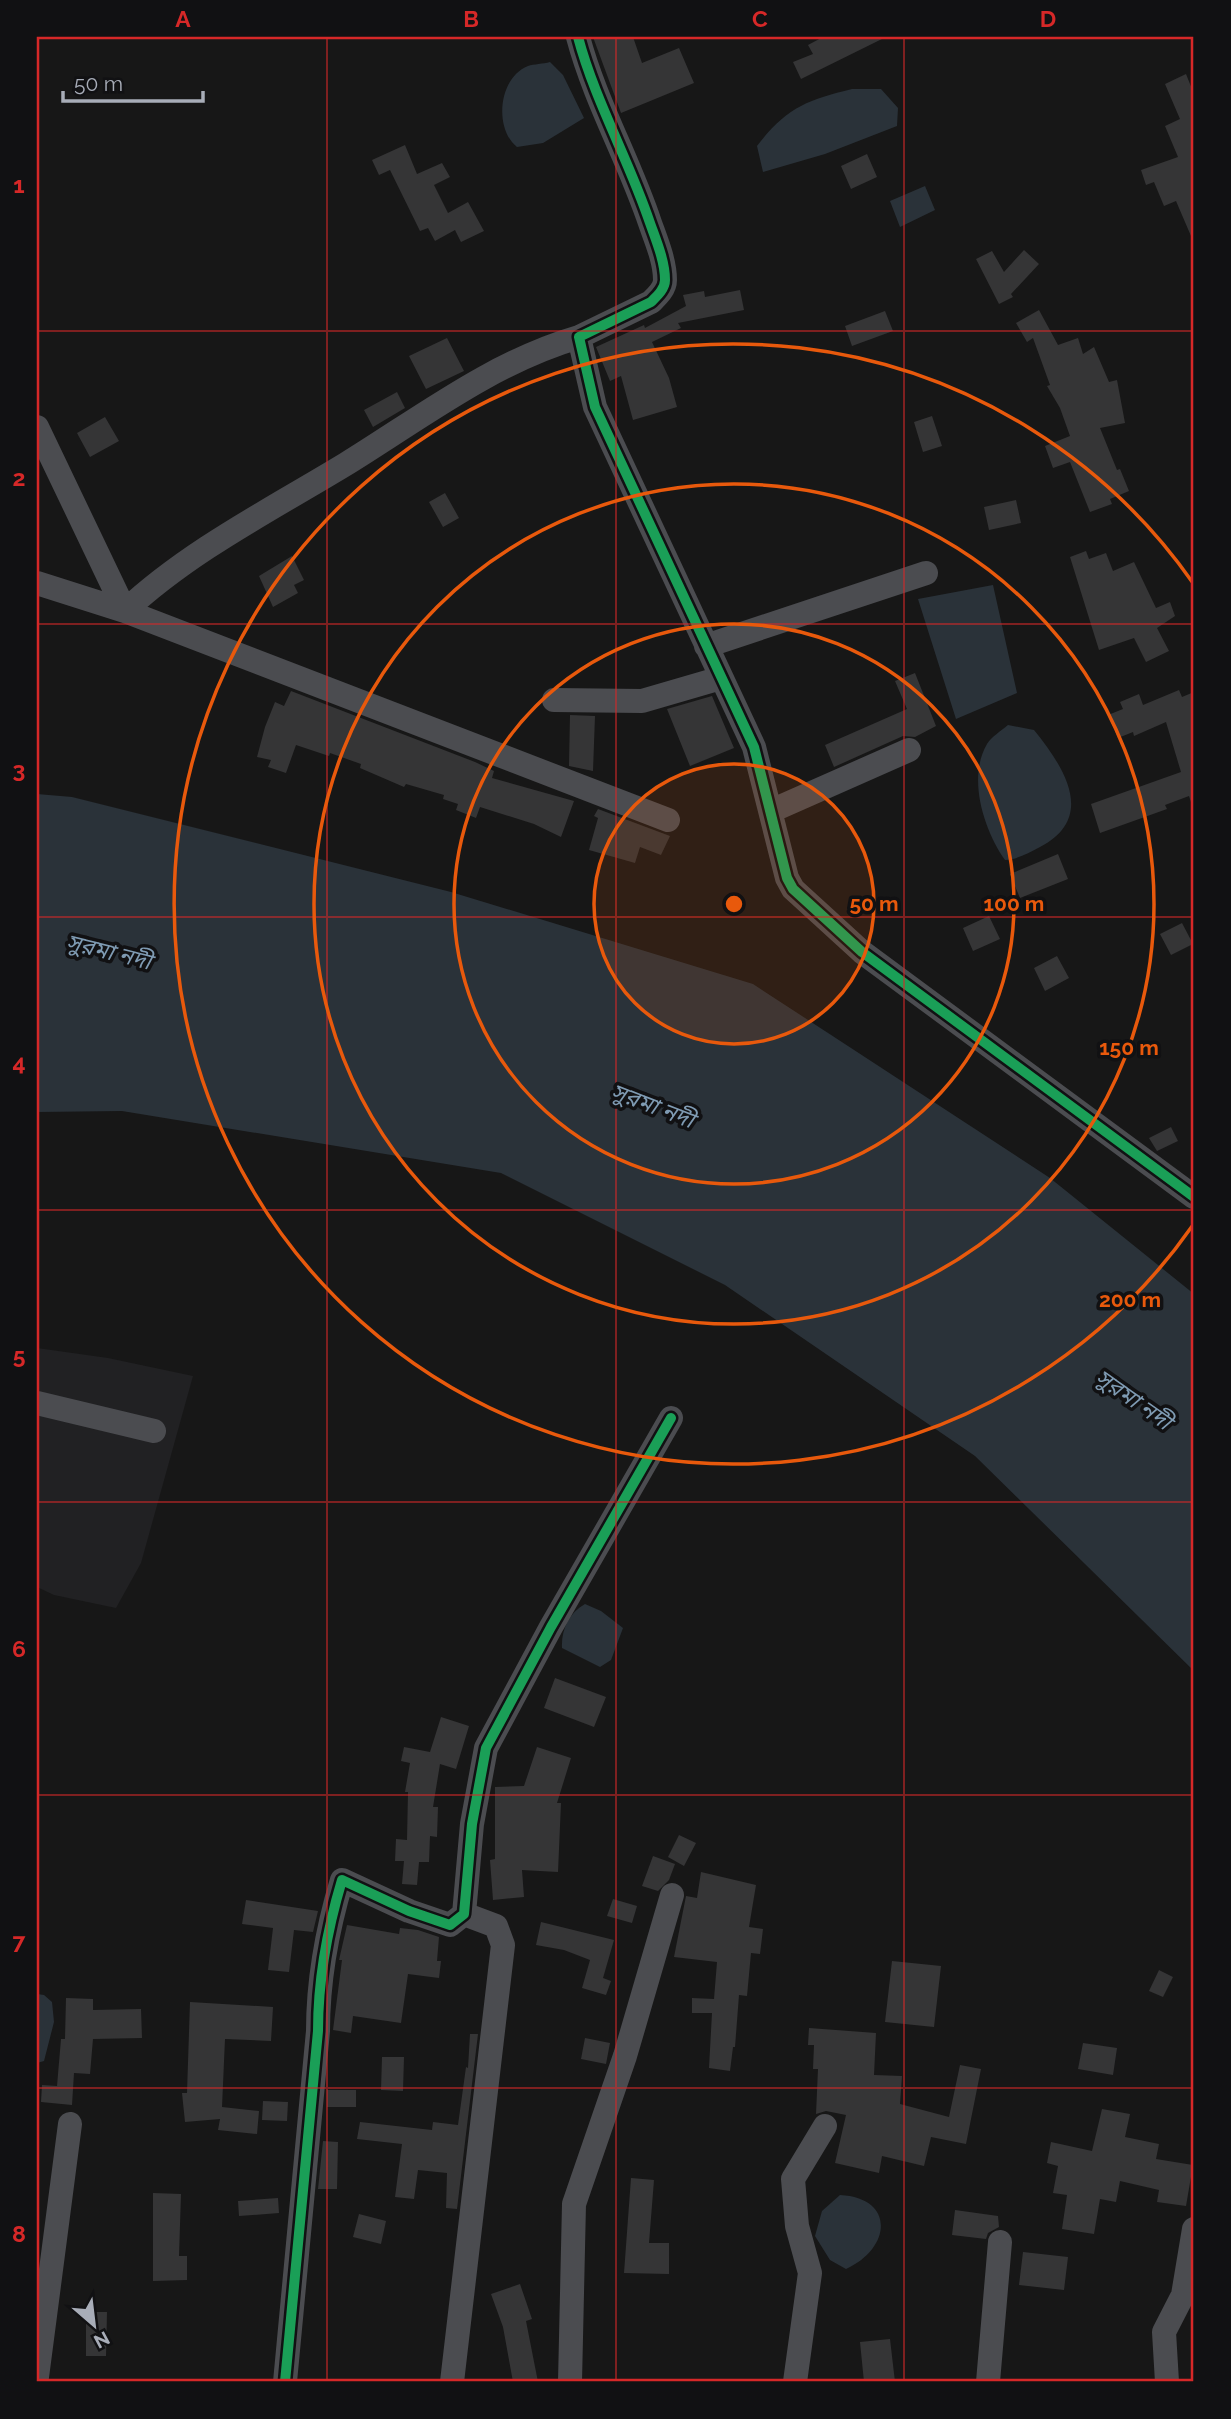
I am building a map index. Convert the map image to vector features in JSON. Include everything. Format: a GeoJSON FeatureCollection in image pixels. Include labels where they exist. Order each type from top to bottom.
{"type":"FeatureCollection","features":[{"type":"Feature","properties":{"kind":"street"},"geometry":{"type":"LineString","coordinates":[[125,611],[149,589],[219,541],[464,388],[544,347],[579,337],[651,302],[660,294],[665,282],[659,248],[640,193],[594,86],[578,37]]}},
{"type":"Feature","properties":{"kind":"street"},"geometry":{"type":"LineString","coordinates":[[579,337],[595,407],[754,747],[787,878],[804,900],[862,952],[1194,1197]]}},
{"type":"Feature","properties":{"kind":"street"},"geometry":{"type":"LineString","coordinates":[[37,427],[125,611]]}},
{"type":"Feature","properties":{"kind":"street"},"geometry":{"type":"LineString","coordinates":[[706,646],[926,573]]}},
{"type":"Feature","properties":{"kind":"street"},"geometry":{"type":"LineString","coordinates":[[37,583],[125,611],[668,820]]}},
{"type":"Feature","properties":{"kind":"street"},"geometry":{"type":"LineString","coordinates":[[554,700],[642,701],[722,678]]}},
{"type":"Feature","properties":{"kind":"street"},"geometry":{"type":"LineString","coordinates":[[771,811],[909,750]]}},
{"type":"Feature","properties":{"kind":"street"},"geometry":{"type":"LineString","coordinates":[[37,1403],[155,1431]]}},
{"type":"Feature","properties":{"kind":"street"},"geometry":{"type":"LineString","coordinates":[[285,2382],[318,2031],[318,1992],[327,1930],[342,1880],[409,1911],[450,1925],[464,1914],[471,1824],[486,1748],[671,1418]]}},
{"type":"Feature","properties":{"kind":"street"},"geometry":{"type":"LineString","coordinates":[[570,2382],[574,2204],[625,2056],[671,1895]]}},
{"type":"Feature","properties":{"kind":"street"},"geometry":{"type":"LineString","coordinates":[[453,2382],[503,1945],[496,1926],[464,1914]]}},
{"type":"Feature","properties":{"kind":"street"},"geometry":{"type":"LineString","coordinates":[[37,2377],[70,2124]]}},
{"type":"Feature","properties":{"kind":"street"},"geometry":{"type":"LineString","coordinates":[[795,2382],[810,2273],[797,2226],[793,2179],[825,2126]]}},
{"type":"Feature","properties":{"kind":"street"},"geometry":{"type":"LineString","coordinates":[[1167,2382],[1164,2332],[1182,2295],[1194,2229]]}},
{"type":"Feature","properties":{"kind":"street"},"geometry":{"type":"LineString","coordinates":[[988,2382],[1000,2242]]}},
{"type":"Feature","properties":{"kind":"shaded area"},"geometry":{"type":"Polygon","coordinates":[[[37,1348],[108,1358],[193,1376],[141,1563],[116,1608],[54,1595],[37,1587],[37,1348]]]}},
{"type":"Feature","properties":{"kind":"water"},"geometry":{"type":"Polygon","coordinates":[[[550,62],[563,75],[584,118],[543,143],[517,147],[510,139],[502,117],[505,92],[518,72],[528,66],[550,62]]]}},
{"type":"Feature","properties":{"kind":"water"},"geometry":{"type":"Polygon","coordinates":[[[852,89],[881,89],[898,108],[897,126],[825,154],[763,172],[757,146],[778,123],[798,107],[852,89]]]}},
{"type":"Feature","properties":{"kind":"water"},"geometry":{"type":"Polygon","coordinates":[[[925,186],[935,210],[900,227],[890,201],[925,186]]]}},
{"type":"Feature","properties":{"kind":"water"},"geometry":{"type":"Polygon","coordinates":[[[993,585],[1017,693],[956,719],[918,599],[993,585]]]}},
{"type":"Feature","properties":{"kind":"water"},"geometry":{"type":"Polygon","coordinates":[[[1008,725],[1034,730],[1045,744],[1064,775],[1070,791],[1071,807],[1067,821],[1057,835],[1040,847],[1005,860],[985,819],[978,788],[978,772],[987,744],[1008,725]]]}},
{"type":"Feature","properties":{"kind":"water","name":"সুরমা নদী"},"geometry":{"type":"Polygon","coordinates":[[[37,794],[72,797],[451,892],[753,984],[1050,1178],[1194,1294],[1194,1671],[975,1456],[725,1285],[501,1173],[122,1111],[37,1112],[37,794]]]}},
{"type":"Feature","properties":{"kind":"water"},"geometry":{"type":"Polygon","coordinates":[[[585,1604],[601,1611],[623,1628],[611,1660],[600,1667],[562,1648],[567,1623],[585,1604]]]}},
{"type":"Feature","properties":{"kind":"water"},"geometry":{"type":"Polygon","coordinates":[[[37,1994],[44,1995],[52,2002],[54,2022],[44,2061],[37,2063],[37,1994]]]}},
{"type":"Feature","properties":{"kind":"water"},"geometry":{"type":"Polygon","coordinates":[[[840,2195],[858,2198],[871,2205],[878,2214],[881,2226],[879,2238],[872,2249],[846,2269],[830,2260],[815,2236],[822,2211],[840,2195]]]}},
{"type":"Feature","properties":{"kind":"building"},"geometry":{"type":"Polygon","coordinates":[[[593,37],[633,37],[642,63],[679,48],[694,83],[621,113],[593,37]]]}},
{"type":"Feature","properties":{"kind":"building"},"geometry":{"type":"Polygon","coordinates":[[[823,37],[886,37],[801,79],[793,62],[813,54],[808,45],[823,37]]]}},
{"type":"Feature","properties":{"kind":"building"},"geometry":{"type":"Polygon","coordinates":[[[1186,74],[1194,94],[1194,243],[1176,201],[1164,206],[1154,182],[1146,185],[1141,170],[1178,157],[1165,126],[1180,119],[1165,84],[1186,74]]]}},
{"type":"Feature","properties":{"kind":"building"},"geometry":{"type":"Polygon","coordinates":[[[405,145],[417,174],[442,163],[450,177],[434,185],[448,213],[468,202],[484,231],[461,242],[455,230],[435,241],[428,228],[420,231],[390,170],[379,175],[372,160],[405,145]]]}},
{"type":"Feature","properties":{"kind":"building"},"geometry":{"type":"Polygon","coordinates":[[[867,154],[877,177],[851,189],[841,166],[867,154]]]}},
{"type":"Feature","properties":{"kind":"building"},"geometry":{"type":"Polygon","coordinates":[[[1024,250],[1039,264],[1011,294],[1013,297],[999,304],[976,259],[992,251],[1004,272],[1024,250]]]}},
{"type":"Feature","properties":{"kind":"building"},"geometry":{"type":"Polygon","coordinates":[[[740,290],[744,310],[678,323],[681,328],[652,342],[669,378],[677,407],[633,420],[621,376],[610,381],[596,347],[644,325],[645,328],[686,306],[683,295],[704,291],[705,297],[740,290]]]}},
{"type":"Feature","properties":{"kind":"building"},"geometry":{"type":"Polygon","coordinates":[[[1039,310],[1058,345],[1078,338],[1083,354],[1094,347],[1109,382],[1117,380],[1125,423],[1100,428],[1117,470],[1120,469],[1129,491],[1110,499],[1112,504],[1090,512],[1070,462],[1053,468],[1045,446],[1070,436],[1060,408],[1047,386],[1050,385],[1033,338],[1027,342],[1016,323],[1039,310]]]}},
{"type":"Feature","properties":{"kind":"building"},"geometry":{"type":"Polygon","coordinates":[[[885,311],[893,331],[852,346],[845,326],[885,311]]]}},
{"type":"Feature","properties":{"kind":"building"},"geometry":{"type":"Polygon","coordinates":[[[447,338],[464,371],[426,389],[409,356],[447,338]]]}},
{"type":"Feature","properties":{"kind":"building"},"geometry":{"type":"Polygon","coordinates":[[[397,392],[405,408],[373,427],[364,410],[397,392]]]}},
{"type":"Feature","properties":{"kind":"building"},"geometry":{"type":"Polygon","coordinates":[[[932,416],[942,446],[923,452],[914,422],[932,416]]]}},
{"type":"Feature","properties":{"kind":"building"},"geometry":{"type":"Polygon","coordinates":[[[105,417],[119,441],[90,457],[77,433],[105,417]]]}},
{"type":"Feature","properties":{"kind":"building"},"geometry":{"type":"Polygon","coordinates":[[[445,493],[459,518],[443,527],[429,502],[445,493]]]}},
{"type":"Feature","properties":{"kind":"building"},"geometry":{"type":"Polygon","coordinates":[[[1016,500],[1021,523],[989,530],[984,507],[1016,500]]]}},
{"type":"Feature","properties":{"kind":"building"},"geometry":{"type":"Polygon","coordinates":[[[1086,551],[1089,559],[1106,553],[1113,571],[1134,562],[1156,608],[1170,602],[1175,616],[1157,628],[1169,651],[1146,662],[1134,638],[1099,650],[1070,557],[1086,551]]]}},
{"type":"Feature","properties":{"kind":"building"},"geometry":{"type":"Polygon","coordinates":[[[292,556],[304,580],[294,585],[298,593],[273,607],[259,576],[292,556]]]}},
{"type":"Feature","properties":{"kind":"building"},"geometry":{"type":"Polygon","coordinates":[[[915,673],[936,726],[915,737],[903,736],[834,767],[825,745],[907,709],[895,681],[915,673]]]}},
{"type":"Feature","properties":{"kind":"building"},"geometry":{"type":"Polygon","coordinates":[[[1179,690],[1182,697],[1194,692],[1194,802],[1191,802],[1189,796],[1165,805],[1167,809],[1100,833],[1091,804],[1181,772],[1166,722],[1134,736],[1133,732],[1118,738],[1108,715],[1123,709],[1120,702],[1139,694],[1143,705],[1179,690]]]}},
{"type":"Feature","properties":{"kind":"building"},"geometry":{"type":"Polygon","coordinates":[[[291,691],[475,762],[494,771],[492,778],[574,801],[561,837],[534,824],[480,807],[476,818],[456,810],[458,804],[443,799],[444,795],[406,784],[404,787],[360,768],[361,764],[330,753],[329,756],[296,745],[286,773],[268,767],[271,760],[257,757],[265,727],[275,702],[284,706],[291,691]]]}},
{"type":"Feature","properties":{"kind":"building"},"geometry":{"type":"Polygon","coordinates":[[[712,696],[734,748],[690,766],[667,709],[712,696]]]}},
{"type":"Feature","properties":{"kind":"building"},"geometry":{"type":"Polygon","coordinates":[[[570,715],[595,716],[593,771],[569,766],[570,715]]]}},
{"type":"Feature","properties":{"kind":"building"},"geometry":{"type":"Polygon","coordinates":[[[598,809],[670,836],[661,855],[640,847],[635,863],[589,850],[598,818],[594,816],[598,809]]]}},
{"type":"Feature","properties":{"kind":"building"},"geometry":{"type":"Polygon","coordinates":[[[1058,854],[1068,879],[1020,898],[1010,874],[1058,854]]]}},
{"type":"Feature","properties":{"kind":"building"},"geometry":{"type":"Polygon","coordinates":[[[989,916],[1000,939],[973,951],[963,928],[989,916]]]}},
{"type":"Feature","properties":{"kind":"building"},"geometry":{"type":"Polygon","coordinates":[[[1182,923],[1193,944],[1171,955],[1160,934],[1182,923]]]}},
{"type":"Feature","properties":{"kind":"building"},"geometry":{"type":"Polygon","coordinates":[[[1057,956],[1069,978],[1045,991],[1034,968],[1057,956]]]}},
{"type":"Feature","properties":{"kind":"building"},"geometry":{"type":"Polygon","coordinates":[[[1171,1127],[1178,1141],[1157,1151],[1149,1138],[1171,1127]]]}},
{"type":"Feature","properties":{"kind":"building"},"geometry":{"type":"Polygon","coordinates":[[[555,1678],[606,1697],[594,1727],[544,1708],[555,1678]]]}},
{"type":"Feature","properties":{"kind":"building"},"geometry":{"type":"Polygon","coordinates":[[[441,1717],[469,1726],[456,1769],[440,1764],[433,1807],[438,1807],[437,1837],[430,1836],[429,1862],[419,1862],[417,1885],[402,1884],[404,1861],[395,1861],[396,1839],[407,1840],[408,1792],[405,1792],[410,1763],[401,1761],[404,1747],[430,1752],[441,1717]]]}},
{"type":"Feature","properties":{"kind":"building"},"geometry":{"type":"Polygon","coordinates":[[[537,1747],[571,1758],[557,1803],[561,1803],[558,1872],[522,1870],[524,1897],[493,1900],[490,1860],[495,1859],[495,1787],[524,1786],[537,1747]]]}},
{"type":"Feature","properties":{"kind":"building"},"geometry":{"type":"Polygon","coordinates":[[[679,1835],[696,1843],[684,1866],[668,1857],[679,1835]]]}},
{"type":"Feature","properties":{"kind":"building"},"geometry":{"type":"Polygon","coordinates":[[[653,1856],[675,1864],[669,1880],[658,1891],[642,1886],[653,1856]]]}},
{"type":"Feature","properties":{"kind":"building"},"geometry":{"type":"Polygon","coordinates":[[[701,1872],[756,1885],[749,1927],[763,1929],[760,1954],[751,1953],[747,1996],[739,1995],[735,2047],[730,2071],[709,2068],[712,2013],[692,2013],[692,1998],[714,1999],[717,1962],[674,1957],[686,1896],[697,1898],[701,1872]]]}},
{"type":"Feature","properties":{"kind":"building"},"geometry":{"type":"Polygon","coordinates":[[[613,1899],[637,1906],[632,1923],[607,1916],[613,1899]]]}},
{"type":"Feature","properties":{"kind":"building"},"geometry":{"type":"Polygon","coordinates":[[[246,1900],[318,1911],[313,1932],[294,1930],[289,1972],[268,1970],[273,1928],[242,1924],[246,1900]]]}},
{"type":"Feature","properties":{"kind":"building"},"geometry":{"type":"Polygon","coordinates":[[[541,1922],[614,1940],[603,1978],[611,1981],[606,1995],[582,1988],[590,1960],[564,1950],[536,1945],[541,1922]]]}},
{"type":"Feature","properties":{"kind":"building"},"geometry":{"type":"Polygon","coordinates":[[[347,1925],[399,1934],[400,1928],[418,1930],[439,1937],[439,1978],[408,1974],[401,2023],[353,2016],[351,2033],[333,2030],[342,1960],[339,1960],[347,1925]]]}},
{"type":"Feature","properties":{"kind":"building"},"geometry":{"type":"Polygon","coordinates":[[[892,1961],[941,1966],[934,2027],[885,2022],[892,1961]]]}},
{"type":"Feature","properties":{"kind":"building"},"geometry":{"type":"Polygon","coordinates":[[[1159,1970],[1173,1977],[1163,1997],[1149,1991],[1159,1970]]]}},
{"type":"Feature","properties":{"kind":"building"},"geometry":{"type":"Polygon","coordinates":[[[66,1998],[93,1999],[93,2010],[141,2009],[142,2038],[93,2039],[90,2074],[74,2073],[72,2105],[41,2102],[42,2085],[57,2086],[61,2039],[65,2039],[66,1998]]]}},
{"type":"Feature","properties":{"kind":"building"},"geometry":{"type":"Polygon","coordinates":[[[190,2002],[273,2007],[271,2041],[225,2039],[222,2107],[259,2111],[257,2134],[218,2130],[220,2119],[185,2122],[182,2093],[187,2093],[190,2002]]]}},
{"type":"Feature","properties":{"kind":"building"},"geometry":{"type":"Polygon","coordinates":[[[809,2028],[876,2033],[874,2075],[902,2076],[900,2104],[949,2117],[960,2065],[981,2069],[966,2144],[931,2137],[924,2166],[882,2156],[879,2173],[835,2163],[846,2115],[826,2111],[816,2114],[818,2069],[813,2069],[814,2045],[808,2045],[809,2028]]]}},
{"type":"Feature","properties":{"kind":"building"},"geometry":{"type":"Polygon","coordinates":[[[470,2034],[478,2034],[457,2209],[446,2208],[447,2173],[418,2170],[414,2199],[395,2197],[402,2144],[357,2139],[360,2122],[432,2130],[433,2122],[458,2125],[466,2067],[468,2068],[470,2034]]]}},
{"type":"Feature","properties":{"kind":"building"},"geometry":{"type":"Polygon","coordinates":[[[585,2038],[610,2043],[606,2064],[581,2059],[585,2038]]]}},
{"type":"Feature","properties":{"kind":"building"},"geometry":{"type":"Polygon","coordinates":[[[1083,2043],[1117,2048],[1113,2075],[1078,2069],[1083,2043]]]}},
{"type":"Feature","properties":{"kind":"building"},"geometry":{"type":"Polygon","coordinates":[[[382,2057],[404,2057],[403,2091],[381,2090],[382,2057]]]}},
{"type":"Feature","properties":{"kind":"building"},"geometry":{"type":"Polygon","coordinates":[[[327,2090],[356,2090],[356,2107],[327,2107],[327,2090]]]}},
{"type":"Feature","properties":{"kind":"building"},"geometry":{"type":"Polygon","coordinates":[[[263,2101],[288,2102],[287,2121],[262,2120],[263,2101]]]}},
{"type":"Feature","properties":{"kind":"building"},"geometry":{"type":"Polygon","coordinates":[[[1102,2109],[1130,2114],[1125,2137],[1159,2144],[1156,2159],[1193,2165],[1186,2206],[1157,2202],[1159,2190],[1120,2181],[1116,2202],[1100,2199],[1094,2234],[1062,2229],[1067,2195],[1053,2193],[1058,2166],[1047,2163],[1051,2142],[1092,2151],[1102,2109]]]}},
{"type":"Feature","properties":{"kind":"building"},"geometry":{"type":"Polygon","coordinates":[[[323,2141],[338,2142],[337,2189],[318,2189],[323,2141]]]}},
{"type":"Feature","properties":{"kind":"building"},"geometry":{"type":"Polygon","coordinates":[[[631,2178],[654,2180],[649,2243],[669,2243],[669,2274],[624,2273],[631,2178]]]}},
{"type":"Feature","properties":{"kind":"building"},"geometry":{"type":"Polygon","coordinates":[[[153,2193],[181,2194],[179,2256],[187,2256],[187,2280],[153,2281],[153,2193]]]}},
{"type":"Feature","properties":{"kind":"building"},"geometry":{"type":"Polygon","coordinates":[[[278,2198],[279,2213],[239,2216],[238,2201],[278,2198]]]}},
{"type":"Feature","properties":{"kind":"building"},"geometry":{"type":"Polygon","coordinates":[[[955,2210],[998,2216],[999,2227],[988,2233],[986,2239],[952,2235],[955,2210]]]}},
{"type":"Feature","properties":{"kind":"building"},"geometry":{"type":"Polygon","coordinates":[[[359,2214],[386,2221],[381,2244],[353,2237],[359,2214]]]}},
{"type":"Feature","properties":{"kind":"building"},"geometry":{"type":"Polygon","coordinates":[[[1023,2252],[1068,2257],[1064,2290],[1019,2285],[1023,2252]]]}},
{"type":"Feature","properties":{"kind":"building"},"geometry":{"type":"Polygon","coordinates":[[[520,2284],[532,2319],[526,2321],[538,2382],[513,2382],[503,2327],[491,2294],[520,2284]]]}},
{"type":"Feature","properties":{"kind":"building"},"geometry":{"type":"Polygon","coordinates":[[[86,2312],[107,2312],[106,2356],[86,2356],[86,2312]]]}},
{"type":"Feature","properties":{"kind":"building"},"geometry":{"type":"Polygon","coordinates":[[[890,2339],[895,2382],[864,2382],[860,2342],[890,2339]]]}},
{"type":"Feature","properties":{"kind":"cycle path"},"geometry":{"type":"LineString","coordinates":[[578,37],[593,84],[642,200],[665,273],[665,283],[651,302],[579,337],[595,407],[754,747],[787,878],[793,889],[862,952],[1194,1197]]}},
{"type":"Feature","properties":{"kind":"cycle path"},"geometry":{"type":"LineString","coordinates":[[285,2382],[322,1973],[342,1880],[409,1911],[450,1925],[464,1914],[472,1824],[486,1748],[551,1627],[671,1418]]}}]}
